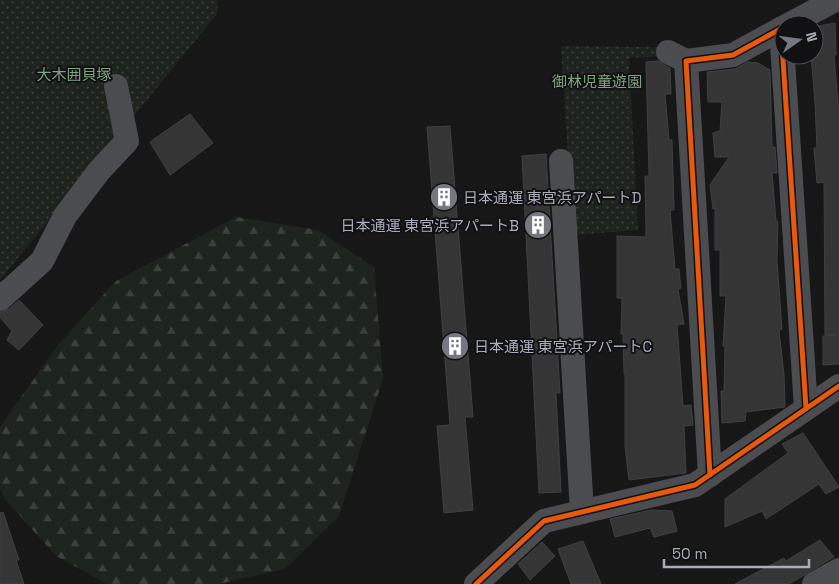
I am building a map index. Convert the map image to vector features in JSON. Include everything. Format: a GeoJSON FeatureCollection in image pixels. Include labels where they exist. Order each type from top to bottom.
{"type":"FeatureCollection","features":[{"type":"Feature","properties":{"kind":"street"},"geometry":{"type":"LineString","coordinates":[[807,15],[835,0]]}},
{"type":"Feature","properties":{"kind":"street"},"geometry":{"type":"LineString","coordinates":[[710,475],[677,56],[733,55],[774,32]]}},
{"type":"Feature","properties":{"kind":"street"},"geometry":{"type":"LineString","coordinates":[[786,65],[806,408]]}},
{"type":"Feature","properties":{"kind":"street"},"geometry":{"type":"LineString","coordinates":[[0,299],[42,261],[65,216],[99,171],[127,140],[116,86]]}},
{"type":"Feature","properties":{"kind":"street"},"geometry":{"type":"LineString","coordinates":[[561,161],[582,512]]}},
{"type":"Feature","properties":{"kind":"street"},"geometry":{"type":"LineString","coordinates":[[476,584],[544,521],[695,485],[839,386]]}},
{"type":"Feature","properties":{"kind":"street"},"geometry":{"type":"LineString","coordinates":[[814,584],[839,570]]}},
{"type":"Feature","properties":{"kind":"green space","name":"大木囲貝塚"},"geometry":{"type":"Polygon","coordinates":[[[0,0],[218,0],[217,14],[0,280],[0,0]]]}},
{"type":"Feature","properties":{"kind":"green space","name":"御林児童遊園"},"geometry":{"type":"Polygon","coordinates":[[[561,46],[661,47],[661,56],[629,58],[638,230],[573,235],[561,46]]]}},
{"type":"Feature","properties":{"kind":"green space"},"geometry":{"type":"Polygon","coordinates":[[[236,217],[318,230],[374,267],[383,379],[339,516],[285,569],[219,584],[107,584],[56,556],[5,499],[0,489],[0,427],[57,346],[116,281],[236,217]]]}},
{"type":"Feature","properties":{"kind":"building"},"geometry":{"type":"Polygon","coordinates":[[[835,23],[836,55],[834,55],[839,114],[839,364],[823,365],[823,336],[835,335],[825,335],[824,182],[817,183],[814,148],[817,148],[815,102],[812,65],[824,65],[824,25],[835,23]]]}},
{"type":"Feature","properties":{"kind":"building"},"geometry":{"type":"Polygon","coordinates":[[[658,61],[670,68],[671,94],[665,94],[669,140],[672,140],[674,210],[670,210],[675,269],[679,269],[681,288],[678,289],[684,324],[677,325],[683,406],[691,405],[693,425],[684,426],[686,473],[629,480],[625,446],[625,373],[623,334],[621,334],[622,298],[617,298],[617,236],[646,237],[645,176],[649,176],[646,62],[658,61]]]}},
{"type":"Feature","properties":{"kind":"building"},"geometry":{"type":"Polygon","coordinates":[[[748,62],[758,63],[770,70],[772,147],[775,147],[777,173],[772,173],[776,221],[778,221],[777,261],[782,329],[779,330],[785,407],[746,412],[745,421],[722,423],[721,391],[724,391],[725,346],[723,346],[726,296],[720,296],[720,250],[715,250],[715,208],[713,209],[710,185],[729,157],[715,157],[713,133],[720,131],[722,102],[708,102],[707,72],[735,69],[748,62]]]}},
{"type":"Feature","properties":{"kind":"building"},"geometry":{"type":"Polygon","coordinates":[[[190,114],[213,143],[170,175],[150,142],[190,114]]]}},
{"type":"Feature","properties":{"kind":"building"},"geometry":{"type":"Polygon","coordinates":[[[450,126],[473,417],[465,417],[473,510],[444,513],[437,426],[450,425],[427,127],[450,126]]]}},
{"type":"Feature","properties":{"kind":"building"},"geometry":{"type":"Polygon","coordinates":[[[546,154],[560,393],[556,393],[561,492],[539,493],[522,156],[546,154]]]}},
{"type":"Feature","properties":{"kind":"building"},"geometry":{"type":"Polygon","coordinates":[[[19,300],[43,325],[19,350],[7,340],[12,331],[0,317],[0,312],[9,309],[19,300]]]}},
{"type":"Feature","properties":{"kind":"building"},"geometry":{"type":"Polygon","coordinates":[[[803,433],[839,487],[826,494],[819,484],[766,519],[762,511],[725,527],[725,499],[788,453],[782,444],[803,433]]]}},
{"type":"Feature","properties":{"kind":"building"},"geometry":{"type":"Polygon","coordinates":[[[651,510],[672,511],[677,531],[654,537],[650,528],[615,537],[610,519],[651,510]]]}},
{"type":"Feature","properties":{"kind":"building"},"geometry":{"type":"Polygon","coordinates":[[[3,512],[19,560],[16,560],[24,584],[0,584],[0,513],[3,512]]]}},
{"type":"Feature","properties":{"kind":"building"},"geometry":{"type":"Polygon","coordinates":[[[820,540],[834,557],[789,584],[735,584],[784,558],[786,561],[820,540]]]}},
{"type":"Feature","properties":{"kind":"building"},"geometry":{"type":"Polygon","coordinates":[[[583,541],[601,584],[571,584],[558,549],[583,541]]]}},
{"type":"Feature","properties":{"kind":"building"},"geometry":{"type":"Polygon","coordinates":[[[542,542],[555,556],[530,580],[518,564],[542,542]]]}},
{"type":"Feature","properties":{"kind":"cycle path"},"geometry":{"type":"LineString","coordinates":[[710,475],[686,61],[733,55],[774,32]]}},
{"type":"Feature","properties":{"kind":"cycle path"},"geometry":{"type":"LineString","coordinates":[[783,65],[806,408]]}},
{"type":"Feature","properties":{"kind":"cycle path"},"geometry":{"type":"LineString","coordinates":[[476,584],[544,521],[695,485],[839,386]]}},
{"type":"Feature","properties":{"kind":"place","name":"日本通運 東宮浜アパートD"},"geometry":{"type":"Point","coordinates":[444,197]}},
{"type":"Feature","properties":{"kind":"place","name":"日本通運 東宮浜アパートB"},"geometry":{"type":"Point","coordinates":[538,225]}},
{"type":"Feature","properties":{"kind":"place","name":"日本通運 東宮浜アパートC"},"geometry":{"type":"Point","coordinates":[455,346]}}]}
